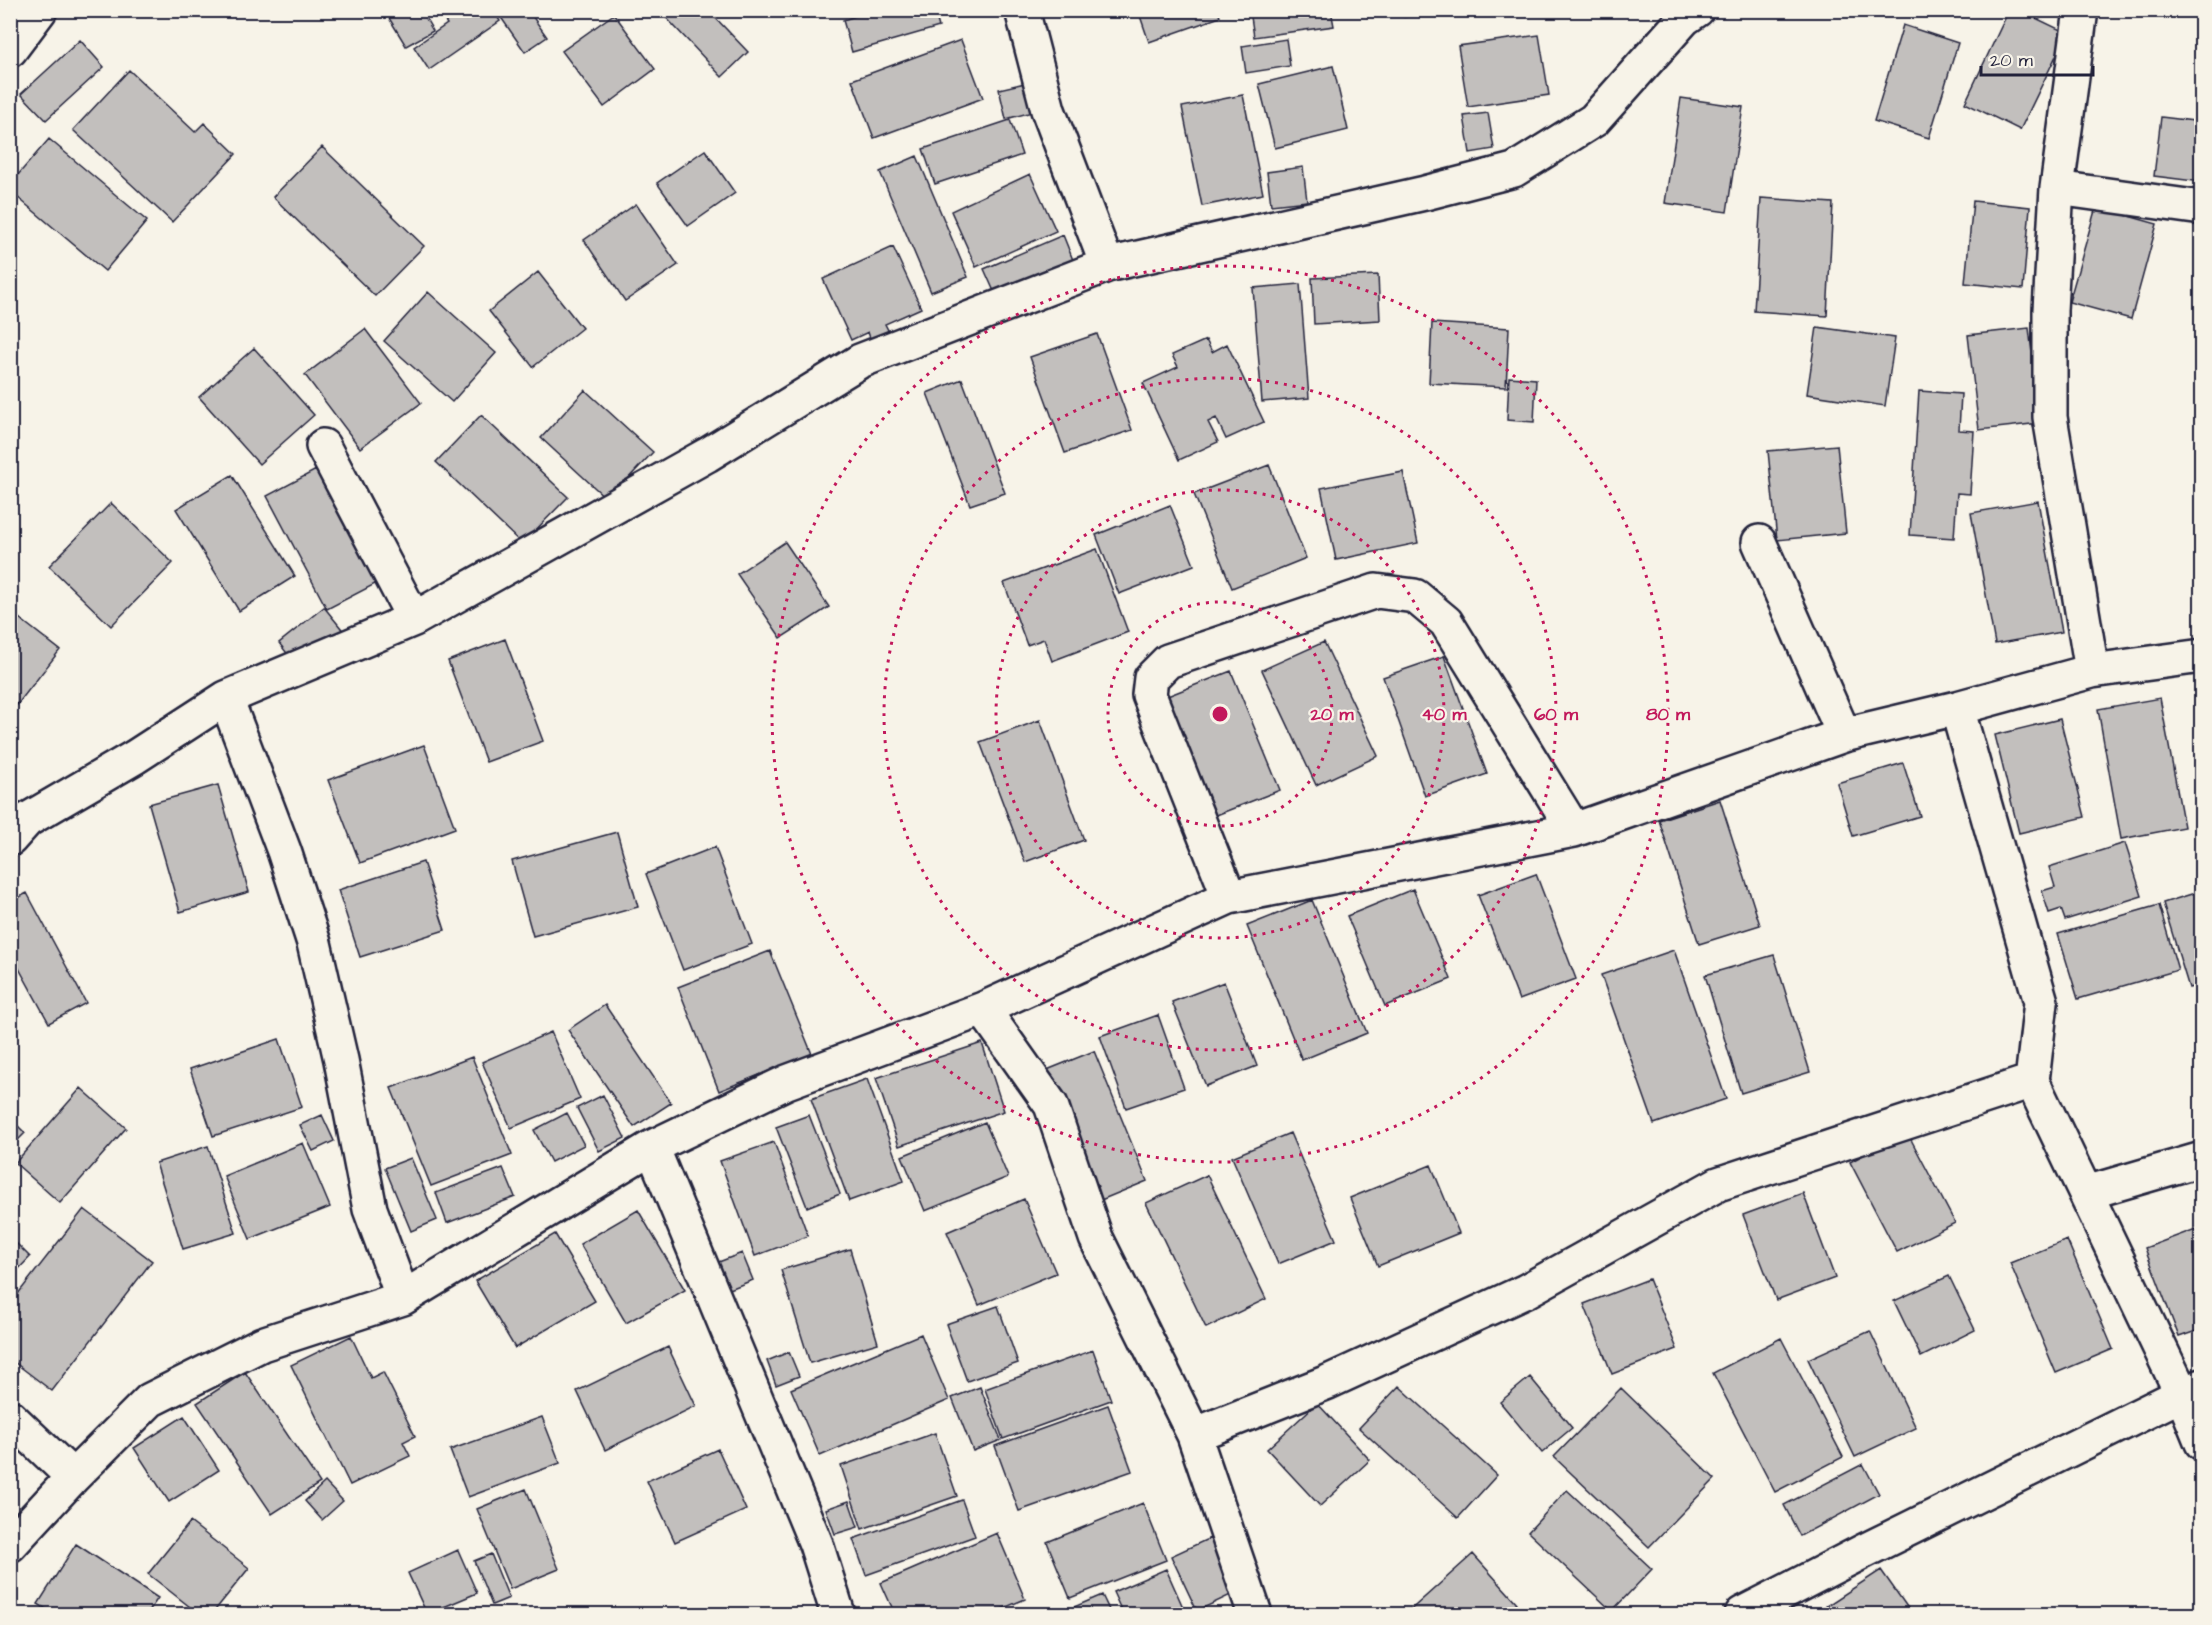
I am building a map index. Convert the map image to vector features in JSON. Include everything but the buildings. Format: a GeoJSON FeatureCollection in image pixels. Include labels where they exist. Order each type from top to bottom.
{"type":"FeatureCollection","features":[{"type":"Feature","properties":{"kind":"street"},"geometry":{"type":"LineString","coordinates":[[10,50],[40,10]]}},
{"type":"Feature","properties":{"kind":"street"},"geometry":{"type":"LineString","coordinates":[[1022,10],[1048,110],[1107,266]]}},
{"type":"Feature","properties":{"kind":"street"},"geometry":{"type":"LineString","coordinates":[[10,839],[27,820],[135,757],[226,698],[414,619],[707,455],[860,361],[1107,266],[1425,194],[1514,171],[1594,120],[1684,19],[1697,10]]}},
{"type":"Feature","properties":{"kind":"street"},"geometry":{"type":"LineString","coordinates":[[2081,10],[2057,188],[2050,310],[2050,417],[2092,672]]}},
{"type":"Feature","properties":{"kind":"street"},"geometry":{"type":"LineString","coordinates":[[2057,188],[2202,208]]}},
{"type":"Feature","properties":{"kind":"street"},"geometry":{"type":"LineString","coordinates":[[323,446],[414,619]]}},
{"type":"Feature","properties":{"kind":"street"},"geometry":{"type":"LineString","coordinates":[[1759,542],[1844,735]]}},
{"type":"Feature","properties":{"kind":"street"},"geometry":{"type":"LineString","coordinates":[[1229,897],[1149,695],[1151,678],[1168,661],[1376,591],[1415,596],[1446,622],[1574,830]]}},
{"type":"Feature","properties":{"kind":"street"},"geometry":{"type":"LineString","coordinates":[[10,1545],[73,1477],[150,1400],[262,1344],[403,1298],[652,1147],[787,1082],[983,1009],[1229,897],[1574,830],[1844,735],[1958,708],[2092,672],[2202,656]]}},
{"type":"Feature","properties":{"kind":"street"},"geometry":{"type":"LineString","coordinates":[[226,698],[284,851],[314,943],[341,1060],[370,1209],[403,1298]]}},
{"type":"Feature","properties":{"kind":"street"},"geometry":{"type":"LineString","coordinates":[[1958,708],[2042,1002],[2032,1081],[2086,1194],[2192,1390],[2202,1443]]}},
{"type":"Feature","properties":{"kind":"street"},"geometry":{"type":"LineString","coordinates":[[983,1009],[1051,1106],[1096,1238],[1194,1435],[1255,1614]]}},
{"type":"Feature","properties":{"kind":"street"},"geometry":{"type":"LineString","coordinates":[[1194,1435],[1328,1382],[1526,1291],[1718,1184],[2032,1081]]}},
{"type":"Feature","properties":{"kind":"street"},"geometry":{"type":"LineString","coordinates":[[652,1147],[816,1544],[838,1614]]}},
{"type":"Feature","properties":{"kind":"street"},"geometry":{"type":"LineString","coordinates":[[2086,1194],[2202,1159]]}},
{"type":"Feature","properties":{"kind":"street"},"geometry":{"type":"LineString","coordinates":[[1742,1614],[1864,1551],[2192,1390]]}},
{"type":"Feature","properties":{"kind":"street"},"geometry":{"type":"LineString","coordinates":[[10,1417],[73,1477]]}}]}
